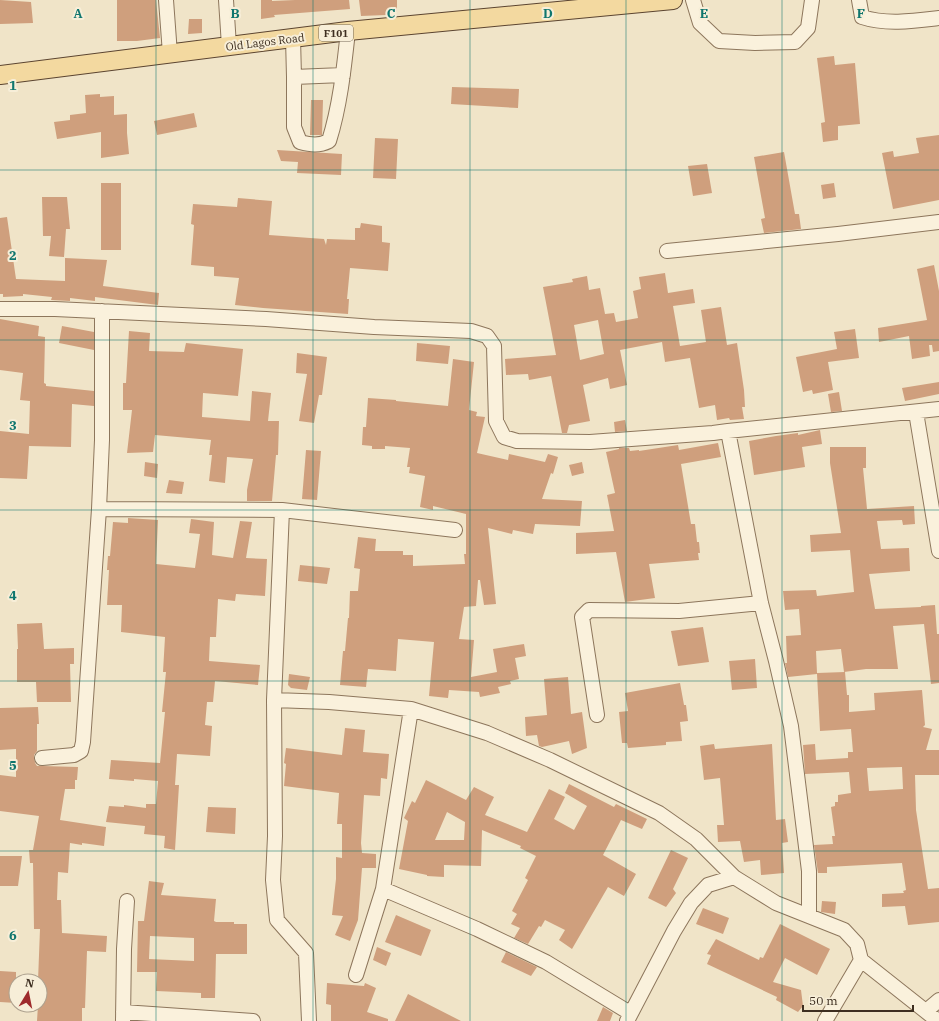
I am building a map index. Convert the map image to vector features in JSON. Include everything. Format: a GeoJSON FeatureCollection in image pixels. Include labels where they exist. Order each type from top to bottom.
{"type":"FeatureCollection","features":[{"type":"Feature","properties":{"kind":"main road","name":"Old Lagos Road"},"geometry":{"type":"LineString","coordinates":[[0,75],[348,31],[674,0]]}},
{"type":"Feature","properties":{"kind":"street"},"geometry":{"type":"LineString","coordinates":[[166,0],[170,54]]}},
{"type":"Feature","properties":{"kind":"street"},"geometry":{"type":"LineString","coordinates":[[226,0],[229,46]]}},
{"type":"Feature","properties":{"kind":"street"},"geometry":{"type":"LineString","coordinates":[[693,0],[700,23],[719,40],[755,43],[795,42],[808,28],[812,0]]}},
{"type":"Feature","properties":{"kind":"street"},"geometry":{"type":"LineString","coordinates":[[860,0],[862,17],[869,20],[913,21],[939,18]]}},
{"type":"Feature","properties":{"kind":"street"},"geometry":{"type":"LineString","coordinates":[[292,38],[294,127],[300,142],[312,145],[322,144],[329,141],[334,127],[343,75],[348,31]]}},
{"type":"Feature","properties":{"kind":"street"},"geometry":{"type":"LineString","coordinates":[[294,77],[343,75]]}},
{"type":"Feature","properties":{"kind":"street"},"geometry":{"type":"LineString","coordinates":[[667,251],[838,234],[939,222]]}},
{"type":"Feature","properties":{"kind":"street"},"geometry":{"type":"LineString","coordinates":[[0,309],[102,311],[266,319],[374,327],[471,331],[487,336],[494,346],[496,421],[504,437],[517,441],[590,442],[713,433],[939,409]]}},
{"type":"Feature","properties":{"kind":"street"},"geometry":{"type":"LineString","coordinates":[[42,758],[74,755],[81,751],[83,742],[99,509],[102,440],[102,311]]}},
{"type":"Feature","properties":{"kind":"street"},"geometry":{"type":"LineString","coordinates":[[916,412],[939,551]]}},
{"type":"Feature","properties":{"kind":"street"},"geometry":{"type":"LineString","coordinates":[[728,431],[761,603],[791,726],[809,871],[809,916]]}},
{"type":"Feature","properties":{"kind":"street"},"geometry":{"type":"LineString","coordinates":[[99,509],[282,510],[455,530]]}},
{"type":"Feature","properties":{"kind":"street"},"geometry":{"type":"LineString","coordinates":[[282,510],[274,700],[275,836],[273,880],[277,920],[306,953],[309,1021]]}},
{"type":"Feature","properties":{"kind":"street"},"geometry":{"type":"LineString","coordinates":[[597,715],[582,617],[589,610],[679,611],[761,603]]}},
{"type":"Feature","properties":{"kind":"street"},"geometry":{"type":"LineString","coordinates":[[274,700],[329,702],[411,709],[487,733],[550,760],[659,813],[696,839],[734,877],[776,903],[844,930],[857,944],[860,960],[825,1021]]}},
{"type":"Feature","properties":{"kind":"street"},"geometry":{"type":"LineString","coordinates":[[356,975],[383,889],[411,709]]}},
{"type":"Feature","properties":{"kind":"street"},"geometry":{"type":"LineString","coordinates":[[383,889],[477,929],[546,962],[628,1017],[674,931],[691,903],[708,885],[734,877]]}},
{"type":"Feature","properties":{"kind":"street"},"geometry":{"type":"LineString","coordinates":[[127,901],[124,949],[123,1017],[253,1021]]}},
{"type":"Feature","properties":{"kind":"street"},"geometry":{"type":"LineString","coordinates":[[860,960],[938,1021]]}},
{"type":"Feature","properties":{"kind":"street"},"geometry":{"type":"LineString","coordinates":[[926,1011],[939,1000]]}},
{"type":"Feature","properties":{"kind":"building"},"geometry":{"type":"Polygon","coordinates":[[[0,0],[31,2],[33,23],[0,24],[0,0]]]}},
{"type":"Feature","properties":{"kind":"building"},"geometry":{"type":"Polygon","coordinates":[[[117,0],[156,0],[160,38],[137,41],[117,41],[117,0]]]}},
{"type":"Feature","properties":{"kind":"building"},"geometry":{"type":"Polygon","coordinates":[[[261,0],[349,0],[350,9],[274,15],[275,17],[261,19],[261,0]]]}},
{"type":"Feature","properties":{"kind":"building"},"geometry":{"type":"Polygon","coordinates":[[[359,0],[397,0],[397,12],[386,13],[386,15],[361,16],[359,0]]]}},
{"type":"Feature","properties":{"kind":"building"},"geometry":{"type":"Polygon","coordinates":[[[189,19],[202,19],[202,33],[188,34],[189,19]]]}},
{"type":"Feature","properties":{"kind":"building"},"geometry":{"type":"Polygon","coordinates":[[[834,56],[835,65],[855,63],[860,124],[838,126],[838,140],[823,142],[821,123],[825,122],[817,58],[834,56]]]}},
{"type":"Feature","properties":{"kind":"building"},"geometry":{"type":"Polygon","coordinates":[[[452,87],[519,89],[518,108],[451,104],[452,87]]]}},
{"type":"Feature","properties":{"kind":"building"},"geometry":{"type":"Polygon","coordinates":[[[100,94],[100,97],[114,96],[114,115],[127,114],[129,154],[101,158],[101,132],[57,139],[54,122],[70,120],[70,115],[86,113],[85,95],[100,94]]]}},
{"type":"Feature","properties":{"kind":"building"},"geometry":{"type":"Polygon","coordinates":[[[311,100],[323,100],[322,135],[310,135],[311,100]]]}},
{"type":"Feature","properties":{"kind":"building"},"geometry":{"type":"Polygon","coordinates":[[[194,113],[197,127],[157,135],[154,121],[194,113]]]}},
{"type":"Feature","properties":{"kind":"building"},"geometry":{"type":"Polygon","coordinates":[[[939,135],[939,200],[893,209],[882,153],[893,151],[894,157],[919,153],[916,138],[939,135]]]}},
{"type":"Feature","properties":{"kind":"building"},"geometry":{"type":"Polygon","coordinates":[[[375,138],[398,139],[396,179],[373,178],[375,138]]]}},
{"type":"Feature","properties":{"kind":"building"},"geometry":{"type":"Polygon","coordinates":[[[277,150],[342,154],[341,175],[297,173],[298,162],[281,161],[277,150]]]}},
{"type":"Feature","properties":{"kind":"building"},"geometry":{"type":"Polygon","coordinates":[[[784,152],[795,214],[799,214],[801,229],[764,233],[761,219],[765,218],[754,157],[784,152]]]}},
{"type":"Feature","properties":{"kind":"building"},"geometry":{"type":"Polygon","coordinates":[[[707,164],[712,193],[693,196],[688,166],[707,164]]]}},
{"type":"Feature","properties":{"kind":"building"},"geometry":{"type":"Polygon","coordinates":[[[101,183],[121,183],[121,250],[101,250],[101,183]]]}},
{"type":"Feature","properties":{"kind":"building"},"geometry":{"type":"Polygon","coordinates":[[[834,183],[836,197],[823,199],[821,185],[834,183]]]}},
{"type":"Feature","properties":{"kind":"building"},"geometry":{"type":"Polygon","coordinates":[[[42,197],[67,197],[70,229],[66,229],[64,257],[49,256],[51,236],[43,236],[42,197]]]}},
{"type":"Feature","properties":{"kind":"building"},"geometry":{"type":"Polygon","coordinates":[[[238,198],[272,201],[269,235],[324,239],[326,245],[327,239],[355,240],[355,228],[360,228],[361,223],[382,226],[382,242],[390,243],[388,271],[350,268],[347,299],[349,299],[348,314],[235,305],[239,278],[214,276],[214,267],[191,265],[194,225],[191,224],[193,204],[237,207],[238,198]]]}},
{"type":"Feature","properties":{"kind":"building"},"geometry":{"type":"Polygon","coordinates":[[[7,217],[16,279],[65,281],[65,258],[107,260],[103,286],[159,293],[158,305],[95,297],[95,301],[70,298],[70,301],[51,300],[52,297],[23,294],[23,296],[3,297],[3,294],[0,294],[0,218],[7,217]]]}},
{"type":"Feature","properties":{"kind":"building"},"geometry":{"type":"Polygon","coordinates":[[[934,265],[939,291],[939,351],[933,352],[932,345],[929,345],[930,356],[912,359],[909,336],[879,342],[878,328],[927,320],[917,269],[934,265]]]}},
{"type":"Feature","properties":{"kind":"building"},"geometry":{"type":"Polygon","coordinates":[[[665,273],[668,293],[693,289],[695,303],[673,306],[680,346],[706,342],[701,310],[721,307],[727,345],[737,343],[744,390],[745,407],[742,407],[744,419],[730,420],[729,418],[717,420],[715,405],[699,408],[690,358],[665,362],[662,342],[620,350],[627,385],[610,389],[608,378],[583,385],[590,421],[569,425],[567,433],[562,433],[551,376],[529,380],[528,374],[506,375],[505,359],[556,355],[543,287],[573,282],[572,279],[587,276],[589,290],[600,288],[605,314],[614,313],[616,322],[638,318],[633,291],[641,289],[639,277],[665,273]],[[598,320],[574,325],[580,360],[604,354],[598,320]]]}},
{"type":"Feature","properties":{"kind":"building"},"geometry":{"type":"Polygon","coordinates":[[[0,319],[39,326],[38,336],[45,337],[44,383],[46,386],[94,391],[94,406],[72,404],[71,447],[29,446],[27,479],[0,478],[0,431],[29,434],[30,401],[20,400],[23,373],[0,370],[0,319]]]}},
{"type":"Feature","properties":{"kind":"building"},"geometry":{"type":"Polygon","coordinates":[[[62,326],[94,332],[94,350],[59,343],[62,326]]]}},
{"type":"Feature","properties":{"kind":"building"},"geometry":{"type":"Polygon","coordinates":[[[855,329],[859,358],[828,362],[833,390],[813,394],[812,390],[803,392],[796,357],[837,349],[834,332],[855,329]]]}},
{"type":"Feature","properties":{"kind":"building"},"geometry":{"type":"Polygon","coordinates":[[[129,331],[150,333],[149,351],[184,352],[186,343],[243,349],[238,396],[203,393],[202,417],[250,421],[252,391],[271,393],[268,421],[279,421],[278,455],[276,455],[272,501],[247,501],[247,490],[253,459],[227,457],[225,483],[209,481],[212,455],[209,455],[211,440],[155,435],[153,452],[127,453],[132,410],[123,410],[123,383],[126,383],[129,331]]]}},
{"type":"Feature","properties":{"kind":"building"},"geometry":{"type":"Polygon","coordinates":[[[417,343],[450,346],[448,364],[416,361],[417,343]]]}},
{"type":"Feature","properties":{"kind":"building"},"geometry":{"type":"Polygon","coordinates":[[[297,353],[327,357],[322,395],[319,395],[314,423],[299,421],[307,374],[296,373],[297,353]]]}},
{"type":"Feature","properties":{"kind":"building"},"geometry":{"type":"Polygon","coordinates":[[[453,359],[474,362],[469,410],[477,412],[476,416],[485,417],[477,453],[508,460],[509,454],[545,462],[548,454],[558,457],[553,474],[551,473],[542,499],[582,501],[580,526],[535,524],[533,534],[513,530],[512,534],[488,528],[496,604],[484,605],[480,580],[478,580],[476,606],[464,607],[459,639],[474,640],[471,677],[497,672],[493,649],[524,644],[526,656],[515,658],[519,679],[510,681],[511,684],[498,687],[500,693],[480,697],[479,692],[449,690],[448,698],[429,696],[434,642],[398,639],[396,671],[368,669],[366,687],[340,685],[343,651],[345,651],[349,618],[350,591],[358,591],[360,569],[354,568],[358,537],[376,539],[375,551],[403,551],[403,555],[413,555],[413,566],[465,564],[466,514],[433,506],[433,510],[420,507],[425,476],[409,473],[410,467],[407,467],[410,448],[385,446],[385,449],[372,449],[372,446],[362,445],[363,427],[366,427],[368,398],[448,406],[453,359]]]}},
{"type":"Feature","properties":{"kind":"building"},"geometry":{"type":"Polygon","coordinates":[[[939,382],[939,394],[905,401],[902,388],[939,382]]]}},
{"type":"Feature","properties":{"kind":"building"},"geometry":{"type":"Polygon","coordinates":[[[839,392],[842,411],[831,412],[828,394],[839,392]]]}},
{"type":"Feature","properties":{"kind":"building"},"geometry":{"type":"Polygon","coordinates":[[[625,420],[627,431],[615,432],[614,422],[625,420]]]}},
{"type":"Feature","properties":{"kind":"building"},"geometry":{"type":"Polygon","coordinates":[[[820,430],[822,444],[802,447],[805,467],[754,475],[749,441],[798,433],[798,435],[820,430]]]}},
{"type":"Feature","properties":{"kind":"building"},"geometry":{"type":"Polygon","coordinates":[[[718,443],[721,457],[681,464],[691,524],[695,524],[697,542],[699,542],[699,560],[649,564],[655,598],[625,602],[616,552],[576,554],[576,533],[614,531],[607,495],[615,493],[606,452],[619,448],[629,448],[630,451],[639,451],[678,445],[679,450],[718,443]]]}},
{"type":"Feature","properties":{"kind":"building"},"geometry":{"type":"Polygon","coordinates":[[[830,447],[866,447],[866,468],[863,468],[867,509],[914,506],[915,524],[903,525],[902,520],[877,521],[881,549],[909,548],[910,571],[869,574],[875,609],[935,605],[937,634],[939,634],[939,683],[931,684],[924,624],[893,626],[898,669],[866,669],[844,672],[841,649],[816,651],[817,673],[845,672],[847,695],[849,695],[849,712],[875,710],[874,693],[922,690],[925,725],[923,727],[932,729],[926,750],[939,750],[939,775],[915,775],[916,810],[928,889],[939,888],[939,922],[908,925],[905,906],[882,907],[882,894],[904,893],[903,891],[906,890],[902,863],[827,867],[827,873],[818,873],[814,845],[833,844],[832,836],[835,836],[831,807],[835,806],[835,802],[838,802],[838,795],[851,793],[849,772],[805,774],[803,745],[815,744],[816,760],[848,758],[848,752],[853,752],[851,729],[820,731],[817,674],[788,677],[785,663],[787,663],[786,636],[801,635],[799,609],[785,610],[783,591],[816,590],[817,596],[854,592],[850,550],[811,552],[810,535],[841,533],[830,463],[830,447]],[[902,767],[867,768],[869,791],[903,789],[902,767]]]}},
{"type":"Feature","properties":{"kind":"building"},"geometry":{"type":"Polygon","coordinates":[[[306,450],[321,451],[317,500],[302,499],[306,450]]]}},
{"type":"Feature","properties":{"kind":"building"},"geometry":{"type":"Polygon","coordinates":[[[145,462],[158,464],[157,478],[144,476],[145,462]]]}},
{"type":"Feature","properties":{"kind":"building"},"geometry":{"type":"Polygon","coordinates":[[[582,462],[584,473],[572,476],[569,465],[582,462]]]}},
{"type":"Feature","properties":{"kind":"building"},"geometry":{"type":"Polygon","coordinates":[[[169,480],[184,482],[182,494],[166,493],[169,480]]]}},
{"type":"Feature","properties":{"kind":"building"},"geometry":{"type":"Polygon","coordinates":[[[128,518],[158,520],[156,564],[195,568],[200,534],[189,533],[191,519],[214,522],[212,555],[233,558],[240,521],[252,522],[246,558],[267,559],[265,596],[236,594],[235,601],[218,599],[216,637],[210,637],[209,661],[260,665],[258,685],[215,681],[213,702],[207,702],[205,725],[212,726],[210,756],[177,754],[175,785],[179,785],[175,850],[164,848],[165,836],[144,834],[145,826],[106,822],[109,806],[124,807],[124,805],[146,808],[146,804],[156,804],[158,781],[109,779],[111,760],[160,763],[165,712],[162,712],[166,672],[163,672],[165,637],[121,632],[122,605],[107,605],[109,570],[107,570],[108,556],[110,556],[113,522],[128,523],[128,518]]]}},
{"type":"Feature","properties":{"kind":"building"},"geometry":{"type":"Polygon","coordinates":[[[300,565],[330,568],[327,584],[298,581],[300,565]]]}},
{"type":"Feature","properties":{"kind":"building"},"geometry":{"type":"Polygon","coordinates":[[[42,623],[44,649],[74,648],[74,664],[70,664],[71,702],[37,702],[36,682],[17,682],[17,624],[42,623]]]}},
{"type":"Feature","properties":{"kind":"building"},"geometry":{"type":"Polygon","coordinates":[[[703,627],[709,662],[678,666],[671,631],[703,627]]]}},
{"type":"Feature","properties":{"kind":"building"},"geometry":{"type":"Polygon","coordinates":[[[755,659],[757,688],[732,690],[729,661],[755,659]]]}},
{"type":"Feature","properties":{"kind":"building"},"geometry":{"type":"Polygon","coordinates":[[[289,674],[310,677],[307,690],[291,688],[288,685],[289,674]]]}},
{"type":"Feature","properties":{"kind":"building"},"geometry":{"type":"Polygon","coordinates":[[[568,677],[571,714],[582,712],[587,748],[572,754],[569,741],[542,747],[539,746],[537,735],[526,736],[525,717],[547,715],[544,679],[568,677]]]}},
{"type":"Feature","properties":{"kind":"building"},"geometry":{"type":"Polygon","coordinates":[[[680,683],[684,705],[686,705],[688,721],[680,722],[682,741],[666,742],[666,745],[628,748],[627,743],[622,743],[619,712],[628,711],[625,693],[680,683]]]}},
{"type":"Feature","properties":{"kind":"building"},"geometry":{"type":"Polygon","coordinates":[[[38,707],[39,724],[37,724],[37,751],[34,755],[37,766],[78,767],[77,780],[75,780],[75,789],[65,789],[60,820],[106,827],[104,846],[70,843],[68,873],[58,872],[57,900],[61,900],[62,933],[107,936],[106,952],[87,951],[85,1008],[82,1008],[82,1021],[37,1021],[38,1013],[48,1013],[48,973],[38,973],[40,929],[34,929],[33,863],[30,863],[29,850],[33,850],[39,816],[0,811],[0,775],[16,777],[16,749],[0,750],[0,708],[38,707]]]}},
{"type":"Feature","properties":{"kind":"building"},"geometry":{"type":"Polygon","coordinates":[[[345,728],[365,730],[363,752],[389,754],[387,779],[381,778],[380,796],[364,795],[361,843],[362,853],[376,854],[376,868],[362,868],[358,920],[350,941],[335,935],[343,916],[332,915],[336,879],[336,857],[342,858],[342,824],[337,824],[339,793],[284,786],[286,764],[284,763],[286,748],[342,755],[345,728]]]}},
{"type":"Feature","properties":{"kind":"building"},"geometry":{"type":"Polygon","coordinates":[[[714,744],[715,749],[772,744],[776,820],[785,819],[788,842],[782,843],[784,873],[761,875],[760,860],[744,862],[740,841],[718,842],[717,825],[724,825],[720,778],[704,780],[700,746],[714,744]]]}},
{"type":"Feature","properties":{"kind":"building"},"geometry":{"type":"Polygon","coordinates":[[[426,780],[466,800],[474,787],[494,797],[485,815],[527,832],[549,789],[565,797],[554,819],[574,830],[587,806],[565,793],[569,784],[614,807],[616,804],[647,819],[642,829],[621,820],[603,855],[636,874],[624,896],[608,887],[572,949],[559,940],[565,930],[545,920],[541,927],[539,926],[528,944],[514,938],[520,928],[511,924],[517,914],[512,911],[528,880],[525,878],[536,856],[520,848],[521,846],[482,830],[481,866],[444,865],[444,877],[427,876],[399,869],[408,821],[404,818],[412,801],[415,803],[426,780]],[[447,812],[435,840],[464,840],[465,822],[447,812]]]}},
{"type":"Feature","properties":{"kind":"building"},"geometry":{"type":"Polygon","coordinates":[[[208,807],[236,808],[235,834],[206,832],[208,807]]]}},
{"type":"Feature","properties":{"kind":"building"},"geometry":{"type":"Polygon","coordinates":[[[671,850],[688,858],[673,889],[676,893],[666,907],[648,898],[671,850]]]}},
{"type":"Feature","properties":{"kind":"building"},"geometry":{"type":"Polygon","coordinates":[[[0,856],[22,856],[18,886],[0,886],[0,856]]]}},
{"type":"Feature","properties":{"kind":"building"},"geometry":{"type":"Polygon","coordinates":[[[149,881],[164,883],[161,895],[216,899],[214,921],[247,924],[247,954],[216,954],[215,998],[201,998],[201,993],[156,991],[157,972],[137,972],[138,921],[144,921],[149,881]],[[150,936],[149,959],[194,961],[194,938],[150,936]]]}},
{"type":"Feature","properties":{"kind":"building"},"geometry":{"type":"Polygon","coordinates":[[[822,901],[836,902],[835,914],[821,912],[822,901]]]}},
{"type":"Feature","properties":{"kind":"building"},"geometry":{"type":"Polygon","coordinates":[[[703,908],[729,918],[723,934],[696,924],[703,908]]]}},
{"type":"Feature","properties":{"kind":"building"},"geometry":{"type":"Polygon","coordinates":[[[396,915],[431,930],[421,956],[385,942],[396,915]]]}},
{"type":"Feature","properties":{"kind":"building"},"geometry":{"type":"Polygon","coordinates":[[[780,924],[830,949],[817,975],[785,958],[773,982],[801,990],[803,1006],[798,1012],[776,1000],[777,997],[707,964],[711,955],[707,954],[716,939],[759,960],[760,957],[763,958],[780,924]]]}},
{"type":"Feature","properties":{"kind":"building"},"geometry":{"type":"Polygon","coordinates":[[[377,947],[391,953],[386,966],[373,960],[377,947]]]}},
{"type":"Feature","properties":{"kind":"building"},"geometry":{"type":"Polygon","coordinates":[[[506,952],[537,967],[531,976],[501,962],[506,952]]]}},
{"type":"Feature","properties":{"kind":"building"},"geometry":{"type":"Polygon","coordinates":[[[0,971],[16,972],[8,973],[8,1002],[0,1002],[0,971]]]}},
{"type":"Feature","properties":{"kind":"building"},"geometry":{"type":"Polygon","coordinates":[[[327,983],[364,986],[365,983],[376,988],[367,1012],[388,1019],[388,1021],[331,1021],[331,1005],[326,1004],[327,983]]]}},
{"type":"Feature","properties":{"kind":"building"},"geometry":{"type":"Polygon","coordinates":[[[408,994],[461,1021],[395,1021],[408,994]]]}},
{"type":"Feature","properties":{"kind":"building"},"geometry":{"type":"Polygon","coordinates":[[[603,1007],[613,1013],[610,1021],[597,1021],[603,1007]]]}}]}
